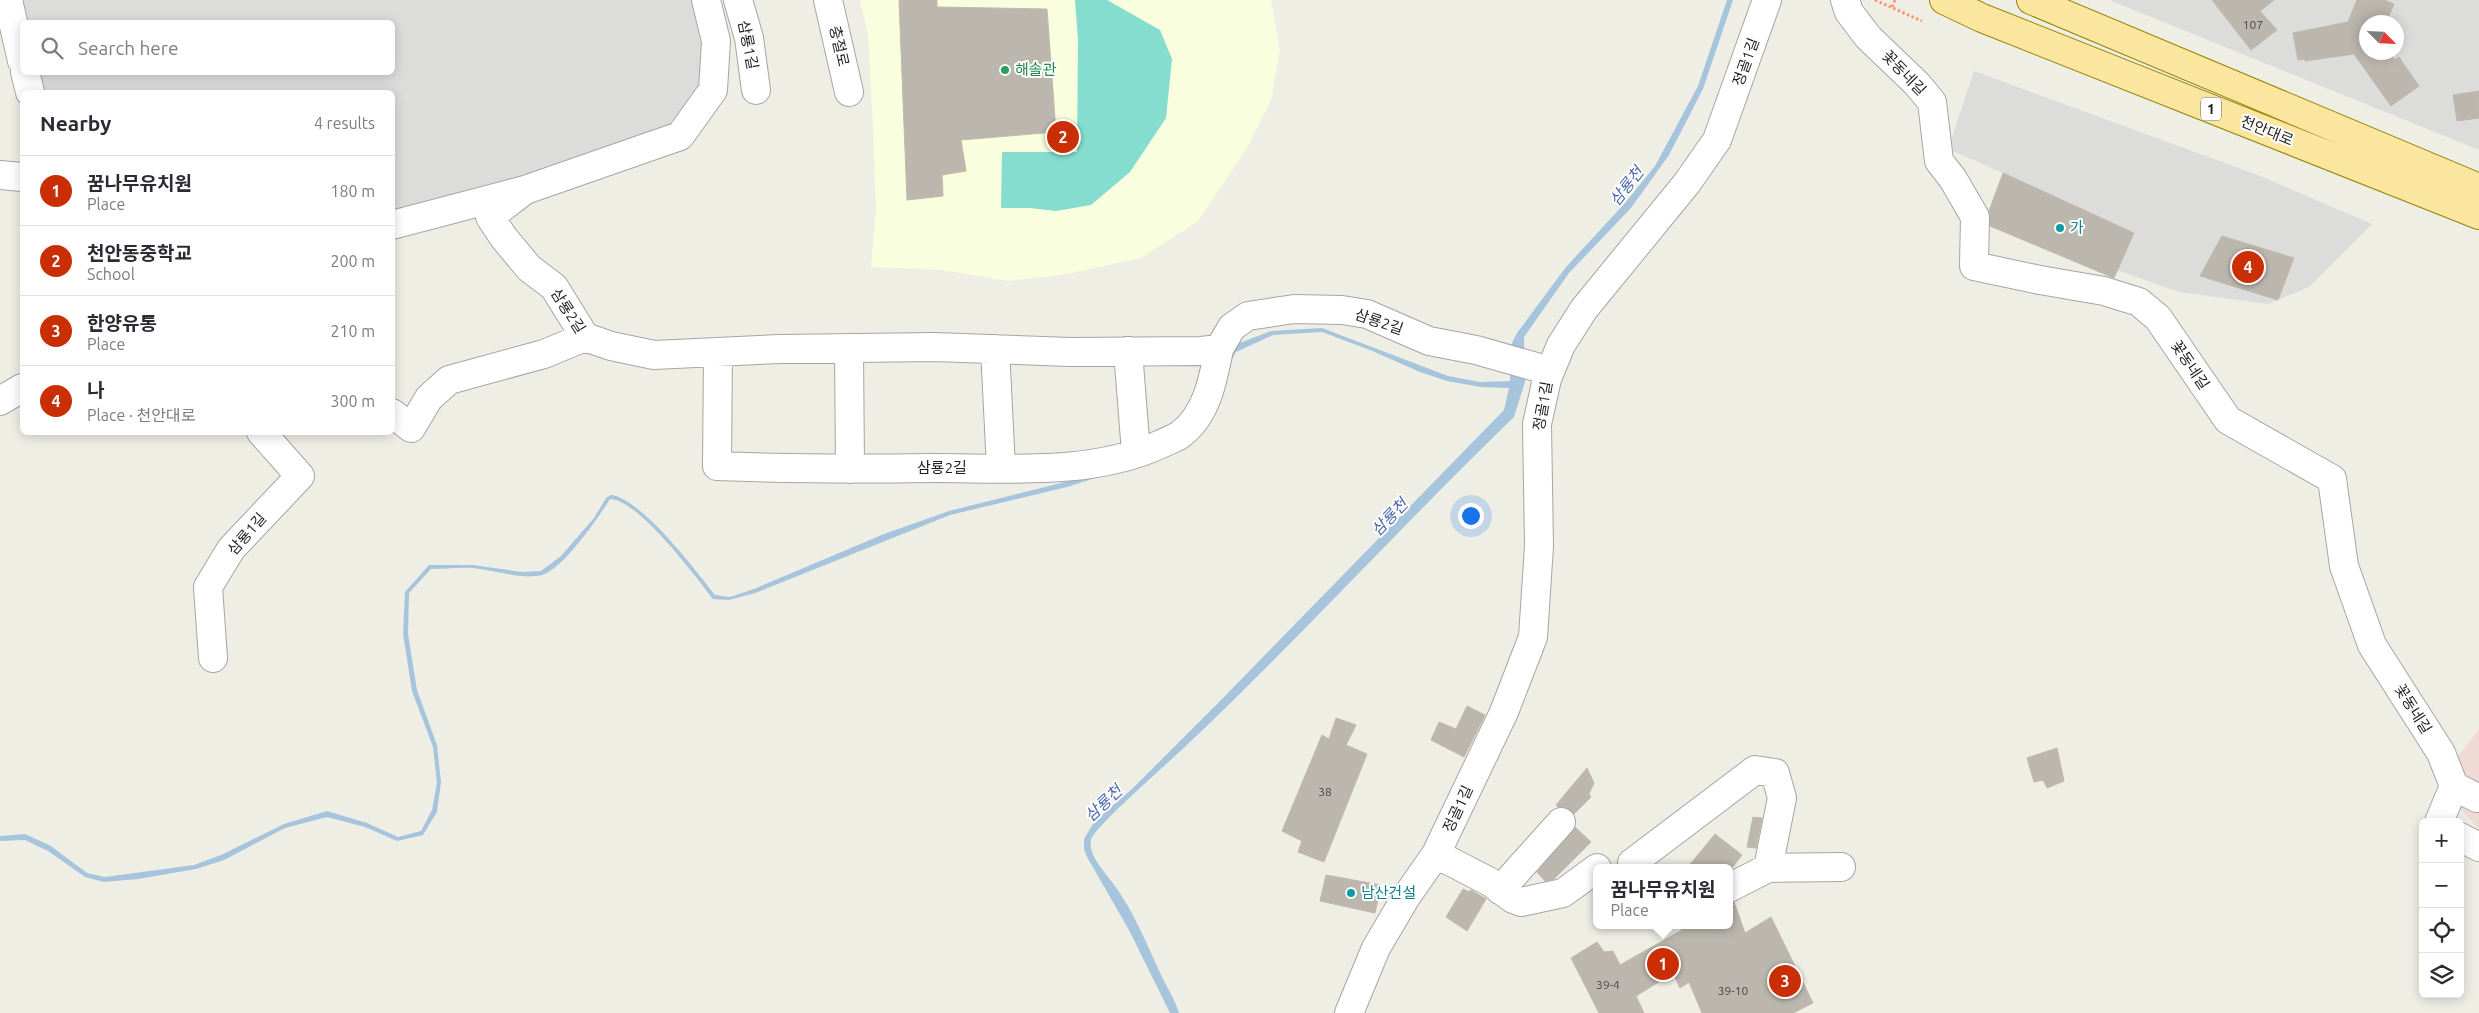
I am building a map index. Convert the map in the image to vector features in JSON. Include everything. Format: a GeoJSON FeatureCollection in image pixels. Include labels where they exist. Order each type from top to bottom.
{"type":"FeatureCollection","features":[{"type":"Feature","properties":{"kind":"main road","name":"천안대로"},"geometry":{"type":"LineString","coordinates":[[1944,0],[1982,18],[2479,215]]}},
{"type":"Feature","properties":{"kind":"main road","name":"천안대로"},"geometry":{"type":"LineString","coordinates":[[2031,0],[2479,188]]}},
{"type":"Feature","properties":{"kind":"street"},"geometry":{"type":"LineString","coordinates":[[395,224],[525,190],[680,136],[713,90],[716,41],[706,0]]}},
{"type":"Feature","properties":{"kind":"street","name":"삼룡1길"},"geometry":{"type":"LineString","coordinates":[[738,0],[749,38],[756,90]]}},
{"type":"Feature","properties":{"kind":"street","name":"충절로"},"geometry":{"type":"LineString","coordinates":[[828,0],[849,92]]}},
{"type":"Feature","properties":{"kind":"street","name":"정골1길"},"geometry":{"type":"LineString","coordinates":[[1350,1013],[1376,948],[1406,897],[1436,854],[1504,712],[1533,637],[1539,546],[1537,424],[1541,368],[1561,345],[1584,309],[1687,183],[1717,140],[1768,0]]}},
{"type":"Feature","properties":{"kind":"street","name":"꽃동네길"},"geometry":{"type":"LineString","coordinates":[[1845,0],[1849,12],[1868,37],[1917,84],[1932,102],[1939,161],[1953,179],[1975,217],[1974,266],[2104,291],[2139,302],[2158,318],[2228,420],[2332,479],[2344,566],[2372,645],[2441,753],[2472,794],[2444,818]]}},
{"type":"Feature","properties":{"kind":"street"},"geometry":{"type":"LineString","coordinates":[[6,10],[20,55]]}},
{"type":"Feature","properties":{"kind":"street"},"geometry":{"type":"LineString","coordinates":[[26,75],[30,90]]}},
{"type":"Feature","properties":{"kind":"street"},"geometry":{"type":"LineString","coordinates":[[0,175],[20,177]]}},
{"type":"Feature","properties":{"kind":"street","name":"삼룡2길"},"geometry":{"type":"LineString","coordinates":[[525,190],[490,217],[504,238],[530,268],[554,287],[584,337],[611,346],[654,355],[849,348],[1128,351],[1219,349]]}},
{"type":"Feature","properties":{"kind":"street","name":"삼룡2길"},"geometry":{"type":"LineString","coordinates":[[718,352],[717,466],[850,469],[1063,466],[1114,460],[1136,453],[1181,434],[1200,414],[1212,384],[1219,349],[1232,327],[1248,316],[1294,309],[1342,310],[1367,314],[1429,341],[1476,350],[1541,368]]}},
{"type":"Feature","properties":{"kind":"street"},"geometry":{"type":"LineString","coordinates":[[395,415],[411,428],[429,398],[449,380],[544,354],[584,337]]}},
{"type":"Feature","properties":{"kind":"street"},"geometry":{"type":"LineString","coordinates":[[849,348],[850,469]]}},
{"type":"Feature","properties":{"kind":"street"},"geometry":{"type":"LineString","coordinates":[[995,349],[1001,468]]}},
{"type":"Feature","properties":{"kind":"street"},"geometry":{"type":"LineString","coordinates":[[1128,351],[1136,453]]}},
{"type":"Feature","properties":{"kind":"street","name":"삼룡1길"},"geometry":{"type":"LineString","coordinates":[[212,658],[208,587],[231,549],[300,476],[264,435]]}},
{"type":"Feature","properties":{"kind":"street"},"geometry":{"type":"LineString","coordinates":[[1637,864],[1755,770],[1775,773],[1782,798],[1768,868]]}},
{"type":"Feature","properties":{"kind":"street"},"geometry":{"type":"LineString","coordinates":[[1500,890],[1561,822]]}},
{"type":"Feature","properties":{"kind":"street"},"geometry":{"type":"LineString","coordinates":[[2464,840],[2479,847]]}},
{"type":"Feature","properties":{"kind":"street"},"geometry":{"type":"LineString","coordinates":[[1436,854],[1490,882],[1513,900],[1521,902],[1563,893],[1593,871]]}},
{"type":"Feature","properties":{"kind":"street"},"geometry":{"type":"LineString","coordinates":[[1602,864],[1624,860],[1631,864]]}},
{"type":"Feature","properties":{"kind":"street"},"geometry":{"type":"LineString","coordinates":[[1733,886],[1768,868],[1841,867]]}},
{"type":"Feature","properties":{"kind":"path"},"geometry":{"type":"LineString","coordinates":[[1875,0],[1922,21]]}},
{"type":"Feature","properties":{"kind":"path"},"geometry":{"type":"LineString","coordinates":[[1892,7],[1895,0]]}},
{"type":"Feature","properties":{"kind":"shaded area"},"geometry":{"type":"Polygon","coordinates":[[[21,0],[691,0],[703,53],[701,86],[683,115],[645,153],[395,220],[395,90],[41,90],[38,75],[395,75],[395,20],[26,20],[21,0]]]}},
{"type":"Feature","properties":{"kind":"shaded area"},"geometry":{"type":"Polygon","coordinates":[[[860,0],[1271,0],[1280,50],[1271,100],[1247,148],[1198,221],[1141,258],[1067,274],[1008,281],[941,270],[871,267],[876,209],[873,126],[868,34],[860,0]]]}},
{"type":"Feature","properties":{"kind":"shaded area"},"geometry":{"type":"Polygon","coordinates":[[[1075,0],[1107,0],[1160,30],[1172,59],[1166,118],[1130,172],[1091,205],[1056,211],[1030,208],[1001,208],[1002,152],[1077,152],[1078,40],[1075,0]]]}},
{"type":"Feature","properties":{"kind":"shaded area"},"geometry":{"type":"Polygon","coordinates":[[[1727,0],[1733,0],[1703,89],[1669,155],[1631,208],[1569,273],[1524,337],[1525,382],[1514,417],[1231,702],[1106,821],[1091,840],[1094,857],[1134,916],[1179,1013],[1170,1013],[1129,930],[1087,857],[1084,849],[1084,839],[1094,822],[1132,789],[1221,700],[1504,410],[1509,388],[1481,387],[1447,381],[1322,332],[1273,335],[1236,352],[1227,369],[1161,457],[1067,487],[950,515],[755,593],[729,600],[713,599],[651,525],[622,503],[610,499],[570,553],[550,571],[542,575],[516,576],[473,568],[431,569],[409,593],[408,634],[417,690],[437,745],[441,782],[437,812],[423,835],[397,841],[365,827],[327,817],[285,828],[224,860],[196,869],[138,879],[104,882],[85,877],[48,851],[25,840],[0,841],[0,836],[25,834],[51,846],[87,873],[105,877],[194,865],[221,855],[284,824],[327,811],[367,823],[398,837],[421,831],[432,810],[437,783],[433,747],[412,691],[403,634],[405,592],[429,565],[473,565],[522,572],[541,571],[561,556],[594,518],[606,498],[611,495],[624,499],[652,522],[681,553],[715,595],[730,597],[754,589],[884,534],[949,511],[1065,482],[1158,453],[1232,346],[1271,331],[1322,328],[1448,376],[1480,382],[1510,381],[1512,343],[1517,333],[1566,267],[1625,203],[1655,166],[1698,86],[1727,0]]]}},
{"type":"Feature","properties":{"kind":"shaded area"},"geometry":{"type":"Polygon","coordinates":[[[2109,0],[2479,0],[2479,150],[2109,0]]]}},
{"type":"Feature","properties":{"kind":"shaded area"},"geometry":{"type":"Polygon","coordinates":[[[1974,71],[2263,177],[2372,224],[2309,287],[2268,304],[2179,292],[1984,223],[2003,173],[1948,149],[1974,71]]]}},
{"type":"Feature","properties":{"kind":"shaded area"},"geometry":{"type":"Polygon","coordinates":[[[2479,729],[2479,829],[2454,803],[2455,760],[2479,729]]]}},
{"type":"Feature","properties":{"kind":"building"},"geometry":{"type":"Polygon","coordinates":[[[899,0],[937,0],[937,7],[1047,9],[1056,132],[961,140],[966,171],[942,175],[943,196],[907,200],[899,0]]]}},
{"type":"Feature","properties":{"kind":"building"},"geometry":{"type":"Polygon","coordinates":[[[2212,0],[2274,0],[2260,11],[2277,30],[2251,50],[2212,0]]]}},
{"type":"Feature","properties":{"kind":"building"},"geometry":{"type":"Polygon","coordinates":[[[2357,0],[2384,0],[2394,4],[2389,15],[2359,15],[2359,60],[2401,60],[2419,86],[2391,106],[2354,54],[2305,61],[2305,59],[2298,60],[2293,33],[2348,22],[2357,0]]]}},
{"type":"Feature","properties":{"kind":"building"},"geometry":{"type":"Polygon","coordinates":[[[2479,91],[2479,118],[2457,121],[2453,95],[2479,91]]]}},
{"type":"Feature","properties":{"kind":"building","name":"가"},"geometry":{"type":"Polygon","coordinates":[[[2003,173],[2134,233],[2114,278],[1990,226],[1989,211],[2003,173]]]}},
{"type":"Feature","properties":{"kind":"building"},"geometry":{"type":"Polygon","coordinates":[[[2222,236],[2294,258],[2278,300],[2200,276],[2222,236]]]}},
{"type":"Feature","properties":{"kind":"building"},"geometry":{"type":"Polygon","coordinates":[[[1467,706],[1485,715],[1464,757],[1431,740],[1439,722],[1456,729],[1467,706]]]}},
{"type":"Feature","properties":{"kind":"building"},"geometry":{"type":"Polygon","coordinates":[[[1336,718],[1356,725],[1346,745],[1367,754],[1324,862],[1298,852],[1302,841],[1282,831],[1322,735],[1329,739],[1336,718]]]}},
{"type":"Feature","properties":{"kind":"building"},"geometry":{"type":"Polygon","coordinates":[[[2057,748],[2064,781],[2047,788],[2043,780],[2034,782],[2027,758],[2057,748]]]}},
{"type":"Feature","properties":{"kind":"building"},"geometry":{"type":"Polygon","coordinates":[[[1587,768],[1594,783],[1589,794],[1591,797],[1574,814],[1565,807],[1558,807],[1556,805],[1587,768]]]}},
{"type":"Feature","properties":{"kind":"building"},"geometry":{"type":"Polygon","coordinates":[[[1753,817],[1762,818],[1756,848],[1747,847],[1753,817]]]}},
{"type":"Feature","properties":{"kind":"building"},"geometry":{"type":"Polygon","coordinates":[[[1575,827],[1591,842],[1554,879],[1545,881],[1537,872],[1575,827]]]}},
{"type":"Feature","properties":{"kind":"building"},"geometry":{"type":"Polygon","coordinates":[[[1715,834],[1742,855],[1733,867],[1733,864],[1690,864],[1715,834]]]}},
{"type":"Feature","properties":{"kind":"building","name":"남산건설"},"geometry":{"type":"Polygon","coordinates":[[[1326,875],[1381,885],[1375,913],[1320,901],[1326,875]]]}},
{"type":"Feature","properties":{"kind":"building"},"geometry":{"type":"Polygon","coordinates":[[[1463,889],[1469,892],[1471,890],[1486,899],[1467,931],[1446,917],[1463,889]]]}},
{"type":"Feature","properties":{"kind":"building"},"geometry":{"type":"Polygon","coordinates":[[[1733,902],[1745,933],[1771,917],[1813,1003],[1793,1013],[1702,1013],[1689,982],[1680,988],[1673,973],[1636,996],[1644,1013],[1599,1013],[1571,958],[1597,942],[1604,952],[1613,951],[1620,965],[1682,929],[1733,929],[1733,902]]]}},
{"type":"Feature","properties":{"kind":"place","name":"해솔관"},"geometry":{"type":"Point","coordinates":[1005,70]}},
{"type":"Feature","properties":{"kind":"place","name":"천안동중학교"},"geometry":{"type":"Point","coordinates":[1063,137]}},
{"type":"Feature","properties":{"kind":"place","name":"가"},"geometry":{"type":"Point","coordinates":[2060,228]}},
{"type":"Feature","properties":{"kind":"place","name":"나"},"geometry":{"type":"Point","coordinates":[2248,267]}},
{"type":"Feature","properties":{"kind":"place","name":"남산건설"},"geometry":{"type":"Point","coordinates":[1351,893]}},
{"type":"Feature","properties":{"kind":"place","name":"꿈나무유치원"},"geometry":{"type":"Point","coordinates":[1663,964]}},
{"type":"Feature","properties":{"kind":"place","name":"한양유통"},"geometry":{"type":"Point","coordinates":[1785,981]}},
{"type":"Feature","properties":{"kind":"water label","name":"삼룡천"},"geometry":{"type":"Point","coordinates":[1626,186]}},
{"type":"Feature","properties":{"kind":"water label","name":"삼룡천"},"geometry":{"type":"Point","coordinates":[1389,517]}},
{"type":"Feature","properties":{"kind":"water label","name":"삼룡천"},"geometry":{"type":"Point","coordinates":[1103,803]}}]}
